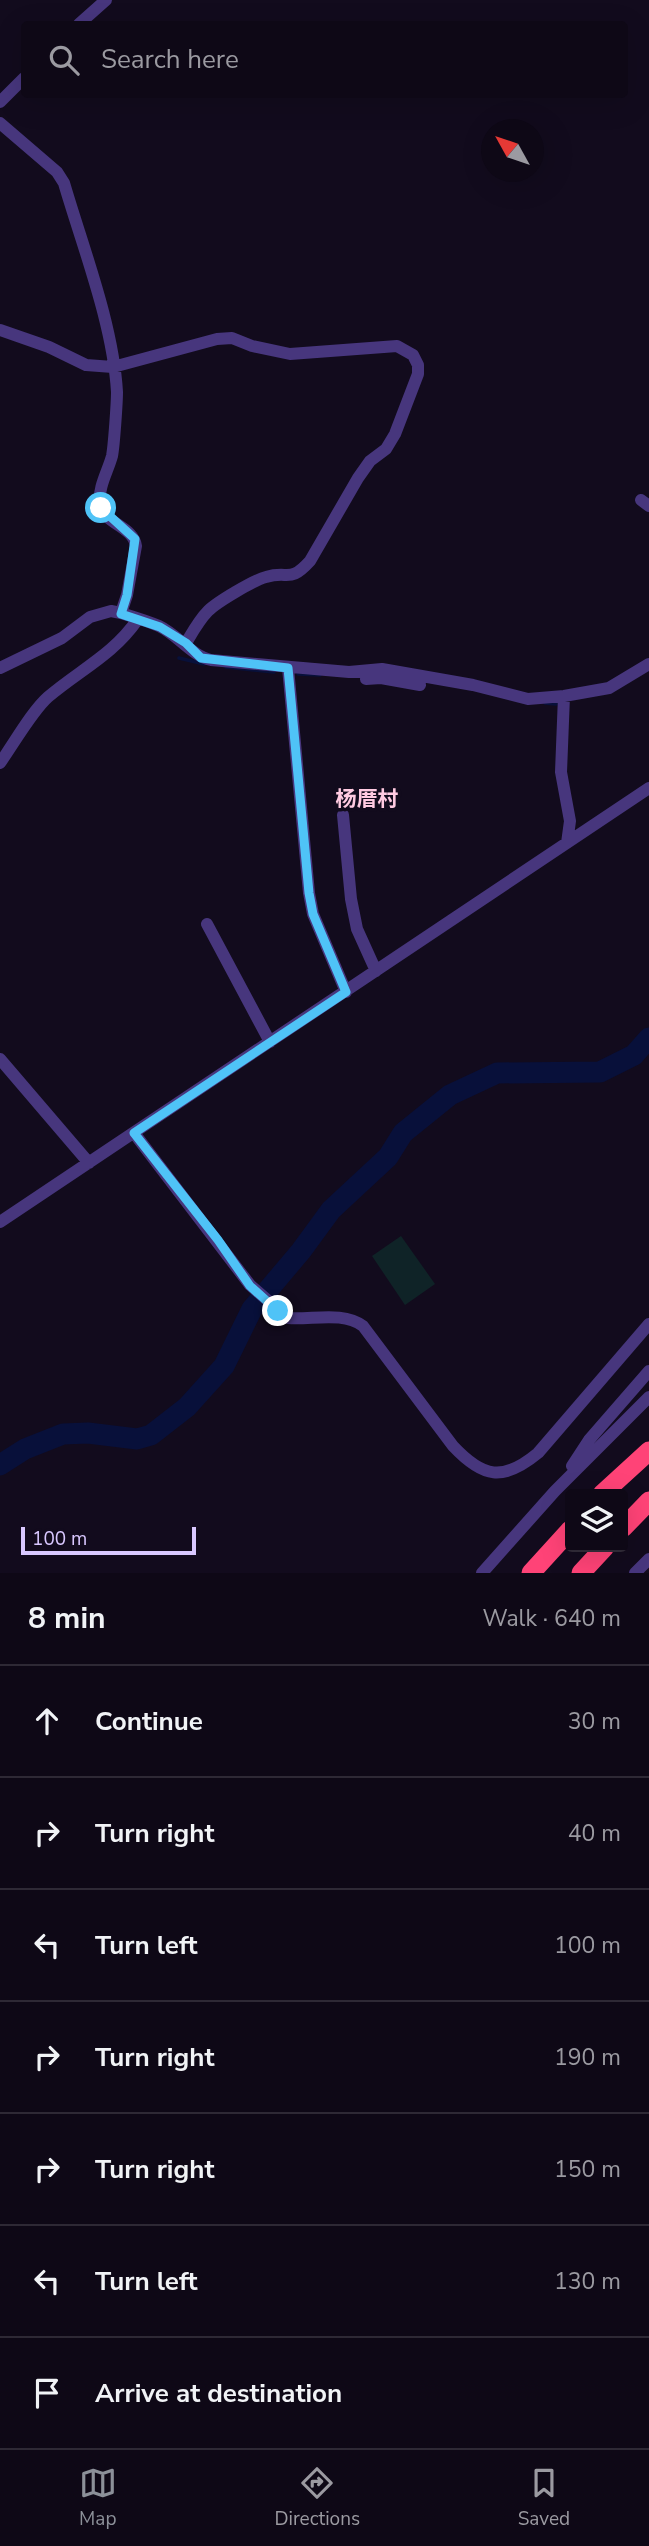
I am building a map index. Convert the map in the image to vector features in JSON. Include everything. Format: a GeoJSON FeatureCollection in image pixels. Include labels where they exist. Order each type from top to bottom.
{"type":"FeatureCollection","features":[{"type":"Feature","properties":{"kind":"highway"},"geometry":{"type":"LineString","coordinates":[[607,1489],[649,1451]]}},
{"type":"Feature","properties":{"kind":"highway"},"geometry":{"type":"LineString","coordinates":[[628,1523],[649,1502]]}},
{"type":"Feature","properties":{"kind":"highway"},"geometry":{"type":"LineString","coordinates":[[531,1573],[565,1536]]}},
{"type":"Feature","properties":{"kind":"highway"},"geometry":{"type":"LineString","coordinates":[[581,1573],[600,1552]]}},
{"type":"Feature","properties":{"kind":"street"},"geometry":{"type":"LineString","coordinates":[[82,21],[106,0]]}},
{"type":"Feature","properties":{"kind":"street"},"geometry":{"type":"LineString","coordinates":[[0,102],[21,81]]}},
{"type":"Feature","properties":{"kind":"street"},"geometry":{"type":"LineString","coordinates":[[0,123],[57,172],[64,183],[106,327],[117,393],[113,454],[103,478],[99,501],[105,514],[135,539],[127,595],[121,614]]}},
{"type":"Feature","properties":{"kind":"street"},"geometry":{"type":"LineString","coordinates":[[0,330],[49,347],[86,365],[113,367],[216,339],[232,338],[252,346],[290,354],[397,346],[413,355],[418,365],[418,374],[395,434],[386,449],[370,461],[358,478],[310,561],[291,577],[269,576],[257,580],[209,611],[186,643]]}},
{"type":"Feature","properties":{"kind":"street"},"geometry":{"type":"LineString","coordinates":[[0,668],[62,638],[90,617],[111,611],[160,627],[186,643],[201,658],[353,674],[382,674],[528,699],[608,688],[649,664]]}},
{"type":"Feature","properties":{"kind":"street"},"geometry":{"type":"LineString","coordinates":[[0,763],[46,699],[100,660],[124,639],[138,619]]}},
{"type":"Feature","properties":{"kind":"street"},"geometry":{"type":"LineString","coordinates":[[288,668],[309,893],[313,914],[346,992]]}},
{"type":"Feature","properties":{"kind":"street"},"geometry":{"type":"LineString","coordinates":[[564,696],[561,772],[570,821],[567,843]]}},
{"type":"Feature","properties":{"kind":"street"},"geometry":{"type":"LineString","coordinates":[[0,1222],[649,788]]}},
{"type":"Feature","properties":{"kind":"street"},"geometry":{"type":"LineString","coordinates":[[343,815],[351,899],[357,929],[376,971]]}},
{"type":"Feature","properties":{"kind":"street"},"geometry":{"type":"LineString","coordinates":[[207,924],[270,1042]]}},
{"type":"Feature","properties":{"kind":"street"},"geometry":{"type":"LineString","coordinates":[[0,1059],[89,1163]]}},
{"type":"Feature","properties":{"kind":"street"},"geometry":{"type":"LineString","coordinates":[[134,1133],[218,1240],[250,1286],[288,1318],[354,1320],[363,1326],[453,1446],[470,1463],[486,1472],[502,1474],[521,1467],[538,1453],[649,1324]]}},
{"type":"Feature","properties":{"kind":"street"},"geometry":{"type":"LineString","coordinates":[[555,1492],[589,1440],[649,1371]]}},
{"type":"Feature","properties":{"kind":"street"},"geometry":{"type":"LineString","coordinates":[[482,1573],[555,1492],[649,1397]]}},
{"type":"Feature","properties":{"kind":"green space"},"geometry":{"type":"Polygon","coordinates":[[[401,1236],[435,1284],[405,1305],[372,1256],[401,1236]]]}},
{"type":"Feature","properties":{"kind":"waterway"},"geometry":{"type":"LineString","coordinates":[[179,658],[204,664]]}},
{"type":"Feature","properties":{"kind":"waterway"},"geometry":{"type":"LineString","coordinates":[[226,667],[274,672]]}},
{"type":"Feature","properties":{"kind":"waterway"},"geometry":{"type":"LineString","coordinates":[[298,674],[320,675]]}},
{"type":"Feature","properties":{"kind":"waterway"},"geometry":{"type":"LineString","coordinates":[[545,703],[556,704]]}},
{"type":"Feature","properties":{"kind":"waterway"},"geometry":{"type":"LineString","coordinates":[[0,1465],[25,1449],[63,1434],[88,1433],[137,1439],[151,1435],[187,1407],[224,1366],[252,1309],[301,1251],[331,1210],[388,1157],[403,1133],[450,1095],[497,1073],[600,1072],[634,1055],[649,1038]]}},
{"type":"Feature","properties":{"kind":"district","name":"杨厝村"},"geometry":{"type":"Point","coordinates":[367,799]}},
{"type":"Feature","properties":{"kind":"route"},"geometry":{"type":"LineString","coordinates":[[101,508],[135,539],[127,595],[121,614],[160,627],[186,643],[201,658],[288,668],[309,893],[313,914],[326,949],[346,992],[134,1133],[218,1240],[250,1286],[278,1311]]}}]}
